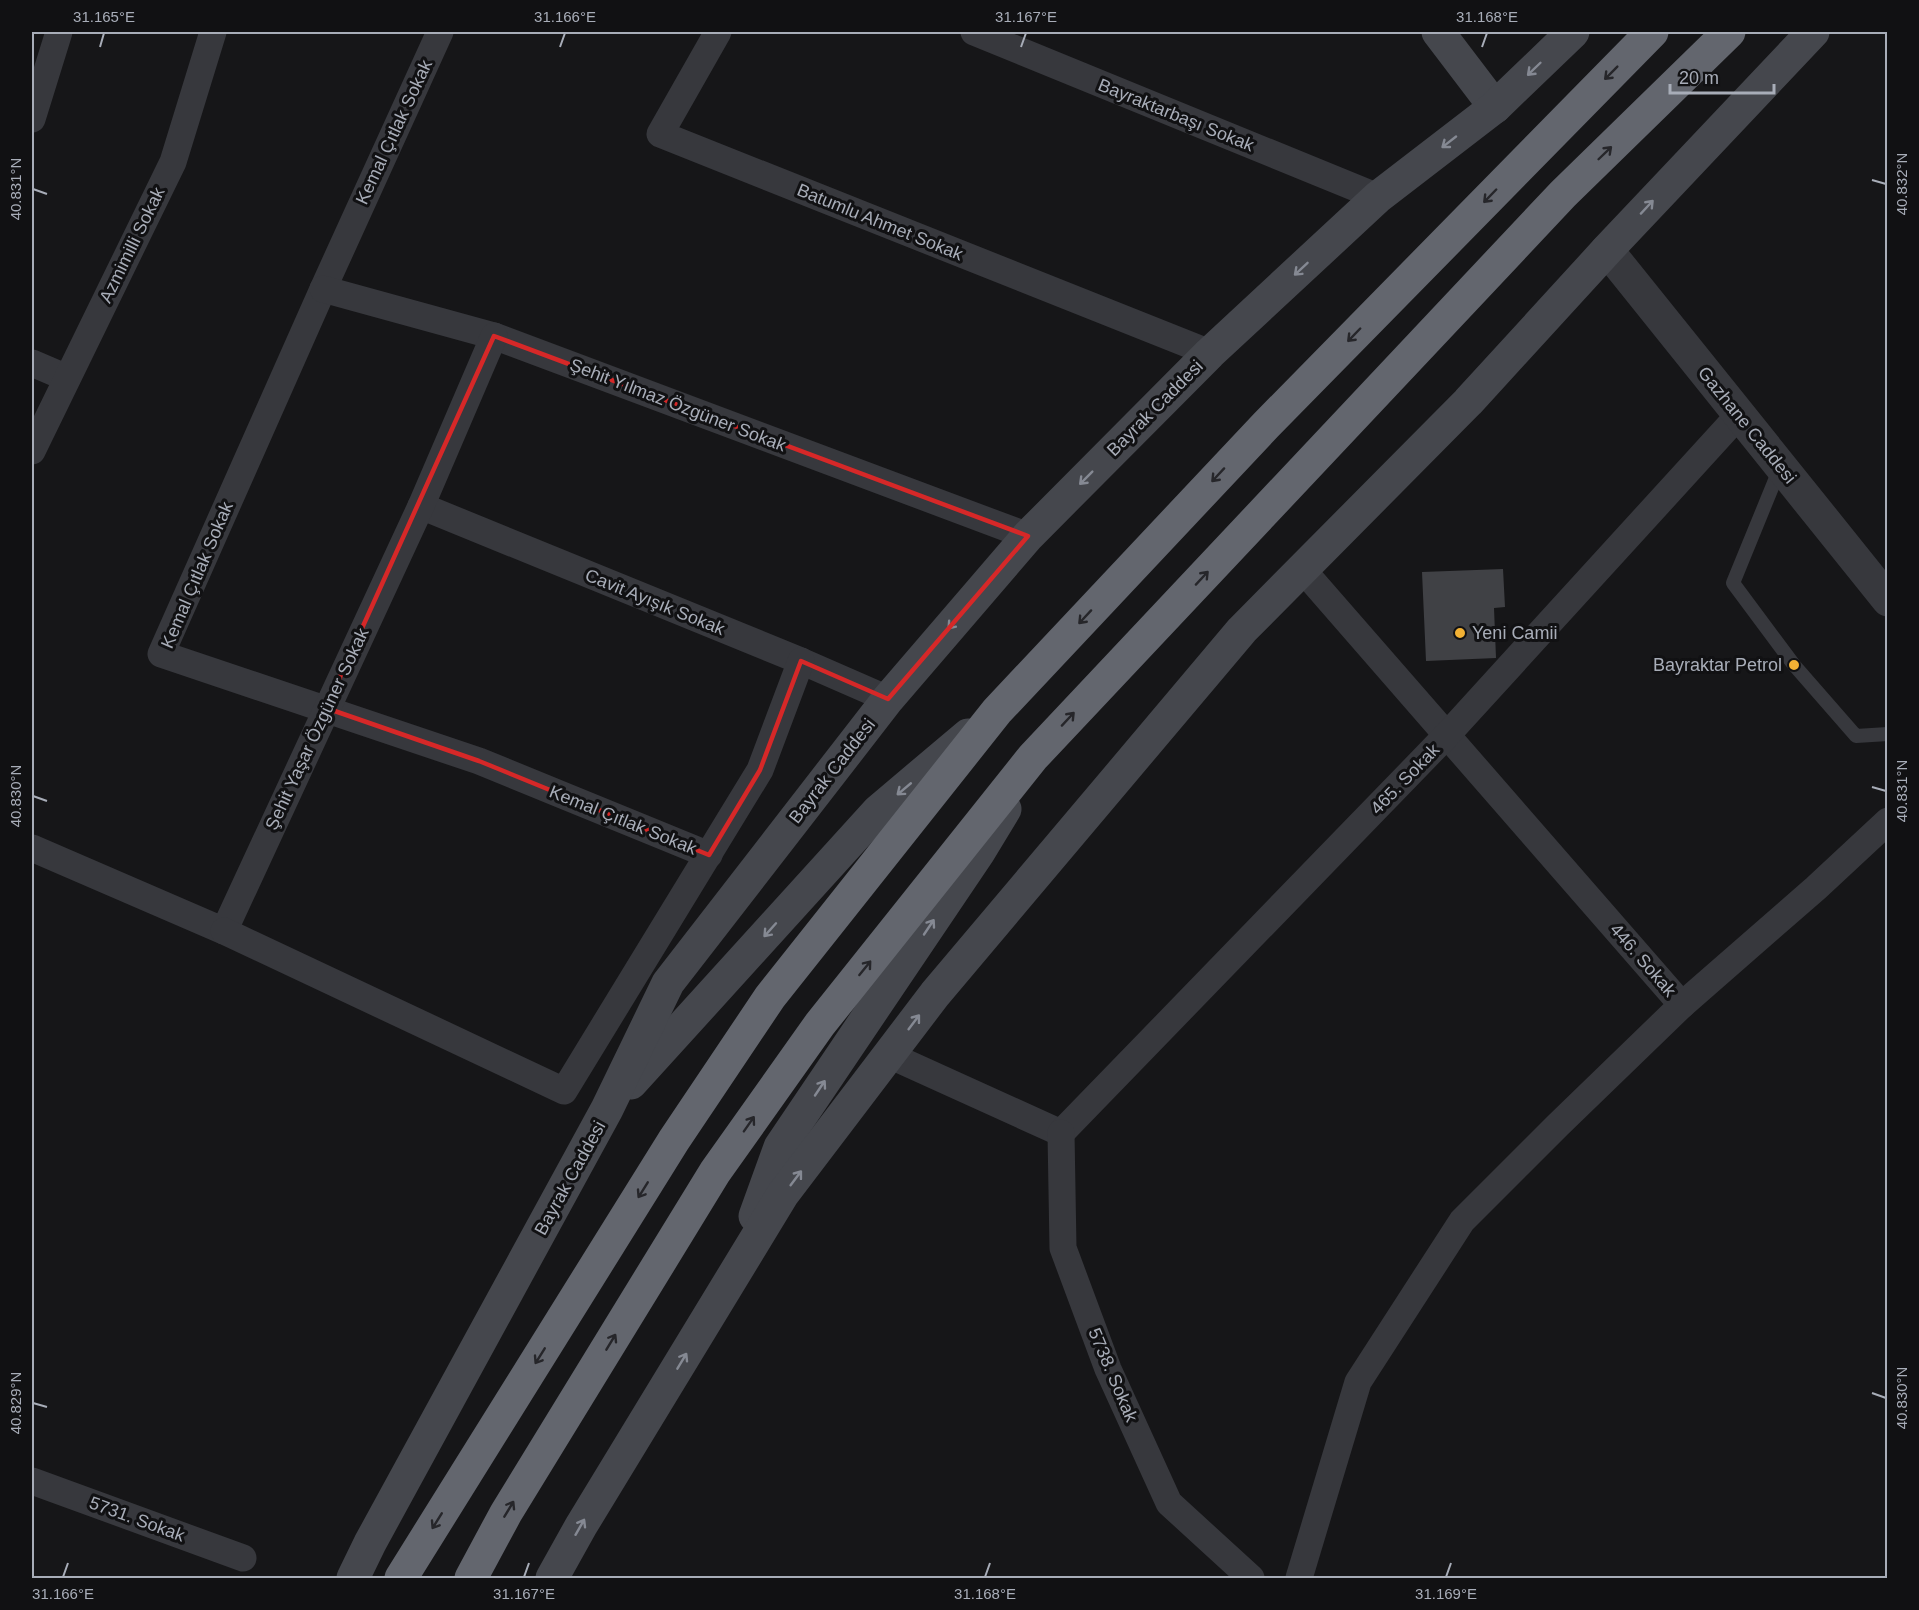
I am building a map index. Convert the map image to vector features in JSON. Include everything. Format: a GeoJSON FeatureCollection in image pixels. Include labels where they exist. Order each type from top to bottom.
{"type":"FeatureCollection","features":[{"type":"Feature","properties":{"kind":"highway"},"geometry":{"type":"LineString","coordinates":[[401,1578],[674,1140],[770,997],[997,711],[1266,425],[1652,32]]}},
{"type":"Feature","properties":{"kind":"highway"},"geometry":{"type":"LineString","coordinates":[[471,1578],[506,1513],[715,1172],[820,1024],[1041,747],[1563,194],[1729,32]]}},
{"type":"Feature","properties":{"kind":"main road"},"geometry":{"type":"LineString","coordinates":[[1438,32],[1495,107]]}},
{"type":"Feature","properties":{"kind":"main road","name":"Bayrak Caddesi"},"geometry":{"type":"LineString","coordinates":[[354,1578],[375,1533],[607,1109],[668,983],[888,699],[1028,536],[1210,353],[1378,197],[1495,107],[1573,32]]}},
{"type":"Feature","properties":{"kind":"main road"},"geometry":{"type":"LineString","coordinates":[[552,1578],[581,1526],[783,1194],[935,994],[1242,630],[1468,402],[1607,250],[1813,32]]}},
{"type":"Feature","properties":{"kind":"main road"},"geometry":{"type":"LineString","coordinates":[[607,1109],[878,811],[997,711]]}},
{"type":"Feature","properties":{"kind":"main road"},"geometry":{"type":"LineString","coordinates":[[735,1274],[780,1147],[979,852],[1041,747]]}},
{"type":"Feature","properties":{"kind":"street"},"geometry":{"type":"LineString","coordinates":[[32,119],[59,32]]}},
{"type":"Feature","properties":{"kind":"street","name":"Azmimilli Sokak"},"geometry":{"type":"LineString","coordinates":[[32,451],[173,162],[213,32]]}},
{"type":"Feature","properties":{"kind":"street","name":"Kemal Çıtlak Sokak"},"geometry":{"type":"LineString","coordinates":[[439,32],[322,289],[161,654],[479,761],[709,855]]}},
{"type":"Feature","properties":{"kind":"street","name":"Batumlu Ahmet Sokak"},"geometry":{"type":"LineString","coordinates":[[718,32],[660,134],[1210,353]]}},
{"type":"Feature","properties":{"kind":"street","name":"Bayraktarbaşı Sokak"},"geometry":{"type":"LineString","coordinates":[[974,32],[1378,197]]}},
{"type":"Feature","properties":{"kind":"street","name":"Gazhane Caddesi"},"geometry":{"type":"LineString","coordinates":[[1607,250],[1887,600]]}},
{"type":"Feature","properties":{"kind":"street","name":"Şehit Yılmaz Özgüner Sokak"},"geometry":{"type":"LineString","coordinates":[[322,289],[494,336],[1028,536]]}},
{"type":"Feature","properties":{"kind":"street","name":"Şehit Yaşar Özgüner Sokak"},"geometry":{"type":"LineString","coordinates":[[224,931],[421,506],[494,336]]}},
{"type":"Feature","properties":{"kind":"street"},"geometry":{"type":"LineString","coordinates":[[32,363],[67,378]]}},
{"type":"Feature","properties":{"kind":"street","name":"465. Sokak"},"geometry":{"type":"LineString","coordinates":[[1061,1133],[1447,735],[1738,416]]}},
{"type":"Feature","properties":{"kind":"street","name":"Cavit Ayışık Sokak"},"geometry":{"type":"LineString","coordinates":[[421,506],[801,661],[888,699]]}},
{"type":"Feature","properties":{"kind":"street","name":"446. Sokak"},"geometry":{"type":"LineString","coordinates":[[1302,569],[1682,1005],[1816,888],[1887,821]]}},
{"type":"Feature","properties":{"kind":"street"},"geometry":{"type":"LineString","coordinates":[[32,848],[224,931],[564,1090],[760,770],[801,661]]}},
{"type":"Feature","properties":{"kind":"street"},"geometry":{"type":"LineString","coordinates":[[1299,1578],[1358,1382],[1462,1221],[1682,1005]]}},
{"type":"Feature","properties":{"kind":"street"},"geometry":{"type":"LineString","coordinates":[[889,1055],[1061,1133]]}},
{"type":"Feature","properties":{"kind":"street","name":"5738. Sokak"},"geometry":{"type":"LineString","coordinates":[[1061,1133],[1063,1248],[1108,1369],[1168,1503],[1251,1578]]}},
{"type":"Feature","properties":{"kind":"street","name":"5731. Sokak"},"geometry":{"type":"LineString","coordinates":[[32,1481],[243,1558]]}},
{"type":"Feature","properties":{"kind":"lane"},"geometry":{"type":"LineString","coordinates":[[1781,466],[1733,583],[1794,665],[1856,736],[1887,734]]}},
{"type":"Feature","properties":{"kind":"highlighted area"},"geometry":{"type":"Polygon","coordinates":[[[494,336],[1028,536],[888,699],[801,661],[760,770],[709,855],[479,761],[326,708],[494,336]]]}},
{"type":"Feature","properties":{"kind":"building","name":"Yeni Camii"},"geometry":{"type":"Polygon","coordinates":[[[1503,569],[1505,607],[1494,608],[1496,658],[1426,661],[1422,572],[1503,569]]]}},
{"type":"Feature","properties":{"kind":"place","name":"Yeni Camii"},"geometry":{"type":"Point","coordinates":[1460,633]}},
{"type":"Feature","properties":{"kind":"place","name":"Bayraktar Petrol"},"geometry":{"type":"Point","coordinates":[1794,665]}}]}
